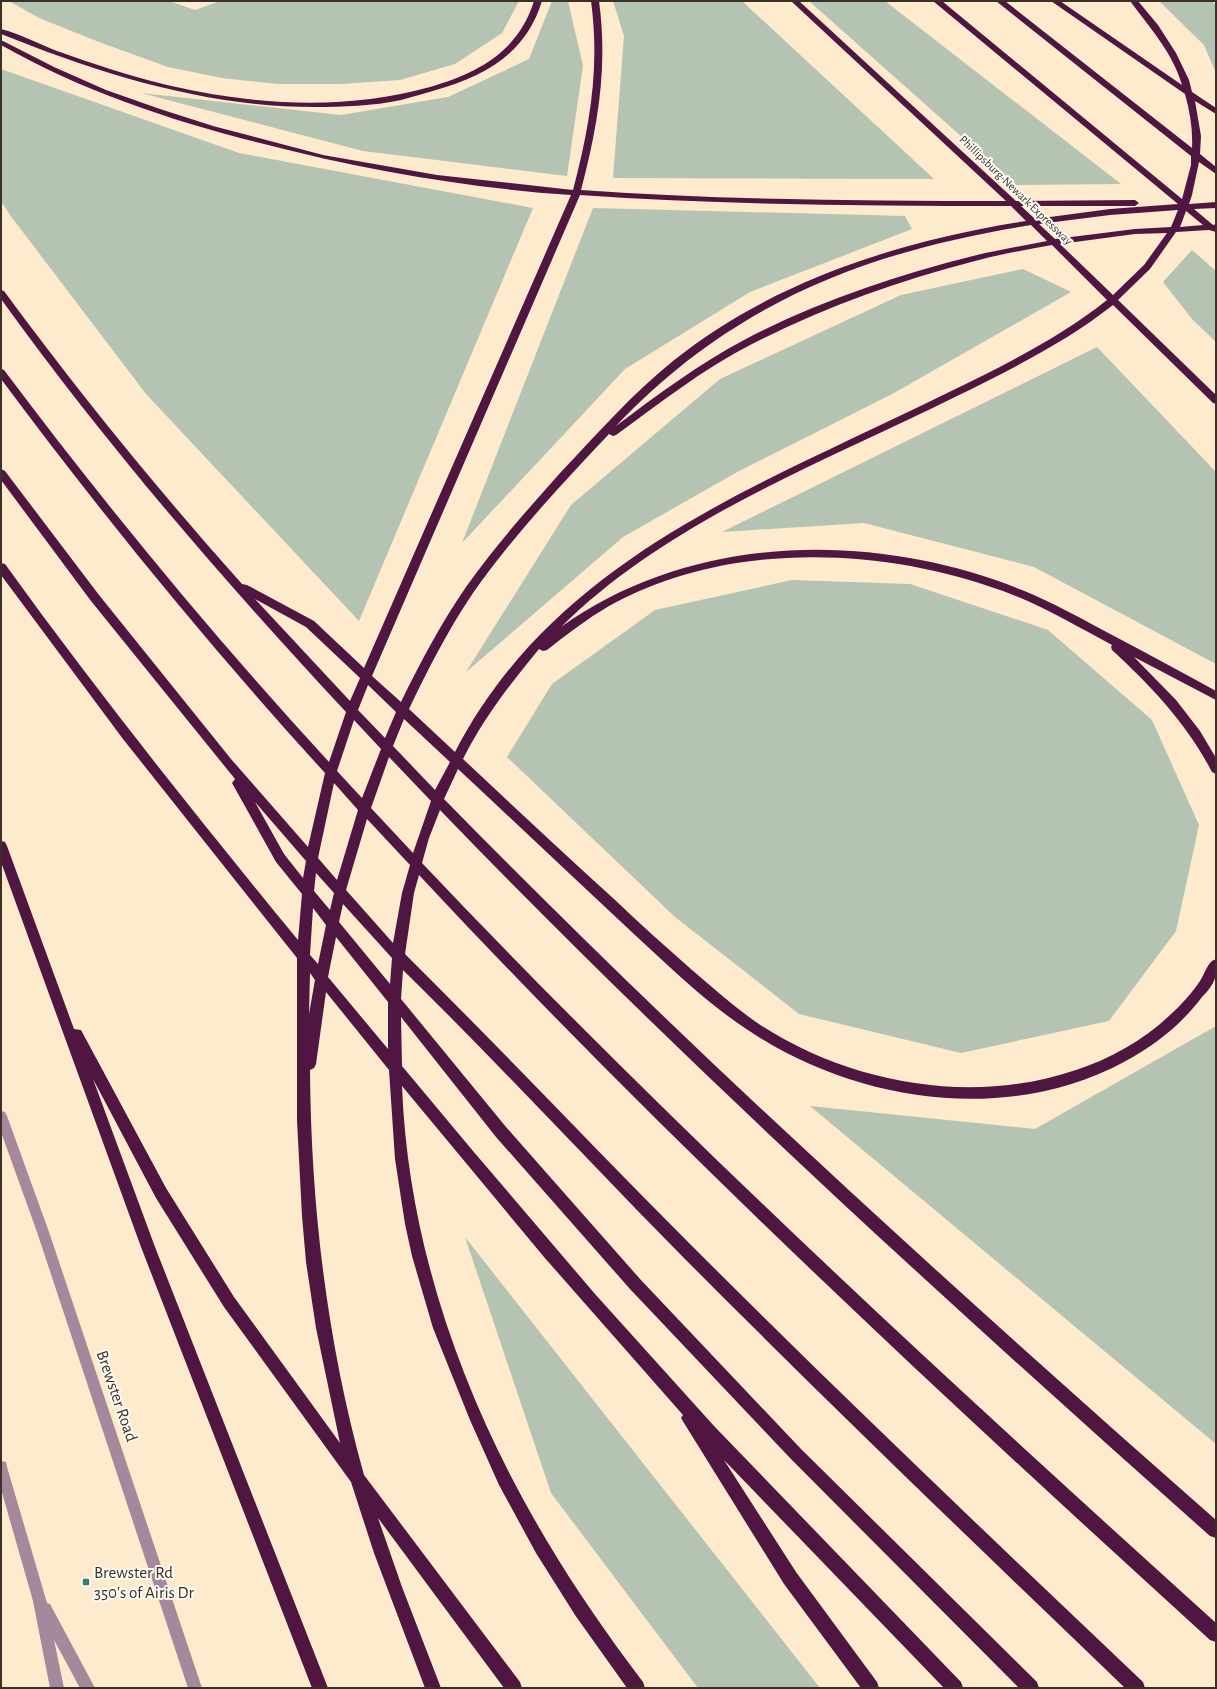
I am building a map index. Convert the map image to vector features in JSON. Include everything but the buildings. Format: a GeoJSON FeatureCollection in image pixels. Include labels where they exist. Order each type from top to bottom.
{"type":"FeatureCollection","features":[{"type":"Feature","properties":{"kind":"highway"},"geometry":{"type":"LineString","coordinates":[[1,31],[79,62],[174,89],[246,101],[292,105],[338,105],[386,100],[420,93],[445,86],[478,71],[493,62],[517,42],[532,21],[538,1]]}},
{"type":"Feature","properties":{"kind":"highway"},"geometry":{"type":"LineString","coordinates":[[432,1688],[392,1584],[363,1494],[342,1416],[323,1323],[311,1242],[303,1119],[303,946],[309,876],[320,814],[334,759],[354,705],[552,252],[574,197],[590,140],[598,85],[598,40],[595,1]]}},
{"type":"Feature","properties":{"kind":"highway","name":"Phillipsburg-Newark Expressway"},"geometry":{"type":"LineString","coordinates":[[795,1],[1001,192],[1216,401]]}},
{"type":"Feature","properties":{"kind":"highway"},"geometry":{"type":"LineString","coordinates":[[928,1],[1054,97]]}},
{"type":"Feature","properties":{"kind":"highway"},"geometry":{"type":"LineString","coordinates":[[937,1],[1216,232]]}},
{"type":"Feature","properties":{"kind":"highway"},"geometry":{"type":"LineString","coordinates":[[1000,1],[1216,171]]}},
{"type":"Feature","properties":{"kind":"highway"},"geometry":{"type":"LineString","coordinates":[[1055,1],[1216,112]]}},
{"type":"Feature","properties":{"kind":"highway"},"geometry":{"type":"LineString","coordinates":[[637,1688],[554,1569],[527,1523],[485,1438],[449,1354],[423,1271],[407,1195],[397,1117],[394,1011],[400,947],[412,879],[429,818],[453,764],[494,696],[534,647],[575,607],[615,574],[660,543],[707,515],[754,490],[1009,366],[1079,325],[1110,303],[1139,277],[1164,246],[1182,215],[1194,186],[1200,160],[1201,130],[1186,76],[1173,52],[1156,27],[1134,1]]}},
{"type":"Feature","properties":{"kind":"highway"},"geometry":{"type":"LineString","coordinates":[[1,42],[47,66],[122,98],[227,133],[352,164],[481,184],[581,194],[784,202],[1216,204]]}},
{"type":"Feature","properties":{"kind":"highway"},"geometry":{"type":"LineString","coordinates":[[303,1119],[312,1036],[322,973],[331,930],[364,812],[383,755],[404,704],[434,647],[457,608],[489,564],[520,525],[642,393],[682,358],[722,330],[767,304],[818,280],[880,258],[1004,227],[1108,212],[1216,204]]}},
{"type":"Feature","properties":{"kind":"highway"},"geometry":{"type":"LineString","coordinates":[[556,485],[590,452],[640,412],[708,365],[752,340],[794,319],[840,300],[891,282],[976,257],[1048,243],[1155,230],[1216,227]]}},
{"type":"Feature","properties":{"kind":"highway"},"geometry":{"type":"LineString","coordinates":[[1,292],[26,328],[106,431],[234,583],[354,713],[483,848],[682,1044],[934,1278],[1216,1530]]}},
{"type":"Feature","properties":{"kind":"highway"},"geometry":{"type":"LineString","coordinates":[[1,372],[121,529],[188,609],[310,749],[468,919],[663,1116],[769,1218],[1042,1474],[1216,1634]]}},
{"type":"Feature","properties":{"kind":"highway"},"geometry":{"type":"LineString","coordinates":[[1,472],[95,598],[227,762],[383,941],[477,1034],[619,1183],[793,1357],[1137,1688]]}},
{"type":"Feature","properties":{"kind":"highway"},"geometry":{"type":"LineString","coordinates":[[494,696],[537,652],[582,618],[607,603],[652,583],[682,572],[722,563],[761,557],[814,554],[868,556],[952,570],[979,578],[1027,596],[1089,627],[1216,696]]}},
{"type":"Feature","properties":{"kind":"highway"},"geometry":{"type":"LineString","coordinates":[[1,567],[133,745],[206,839],[498,1193],[674,1395],[955,1688]]}},
{"type":"Feature","properties":{"kind":"highway"},"geometry":{"type":"LineString","coordinates":[[234,583],[310,624],[664,954],[729,1009],[761,1032],[829,1065],[866,1078],[907,1088],[945,1093],[981,1094],[1003,1092],[1056,1083],[1092,1071],[1123,1058],[1151,1040],[1174,1020],[1195,998],[1216,965]]}},
{"type":"Feature","properties":{"kind":"highway"},"geometry":{"type":"LineString","coordinates":[[1089,627],[1136,665],[1176,705],[1194,729],[1216,769]]}},
{"type":"Feature","properties":{"kind":"highway"},"geometry":{"type":"LineString","coordinates":[[227,762],[280,858],[501,1132],[542,1180],[635,1284],[780,1438],[1031,1688]]}},
{"type":"Feature","properties":{"kind":"highway"},"geometry":{"type":"LineString","coordinates":[[1,846],[186,1347],[320,1688]]}},
{"type":"Feature","properties":{"kind":"highway"},"geometry":{"type":"LineString","coordinates":[[50,981],[131,1140],[161,1193],[229,1302],[299,1400],[514,1688]]}},
{"type":"Feature","properties":{"kind":"highway"},"geometry":{"type":"LineString","coordinates":[[674,1395],[790,1578],[871,1688]]}},
{"type":"Feature","properties":{"kind":"street","name":"Brewster Road"},"geometry":{"type":"LineString","coordinates":[[1,1116],[50,1254],[195,1688]]}},
{"type":"Feature","properties":{"kind":"street"},"geometry":{"type":"LineString","coordinates":[[1,1467],[40,1601],[57,1688]]}},
{"type":"Feature","properties":{"kind":"street"},"geometry":{"type":"LineString","coordinates":[[40,1601],[88,1688]]}},
{"type":"Feature","properties":{"kind":"green space"},"geometry":{"type":"Polygon","coordinates":[[[9,1],[169,1],[195,10],[220,1],[519,1],[502,33],[455,64],[400,80],[341,84],[278,84],[222,78],[168,67],[39,18],[9,1]]]}},
{"type":"Feature","properties":{"kind":"green space"},"geometry":{"type":"Polygon","coordinates":[[[552,1],[568,1],[583,66],[567,176],[363,151],[141,93],[341,115],[448,97],[529,59],[552,1]]]}},
{"type":"Feature","properties":{"kind":"green space"},"geometry":{"type":"Polygon","coordinates":[[[613,1],[742,1],[934,179],[613,178],[624,36],[613,1]]]}},
{"type":"Feature","properties":{"kind":"green space"},"geometry":{"type":"Polygon","coordinates":[[[809,1],[885,1],[1121,184],[1016,185],[809,1]]]}},
{"type":"Feature","properties":{"kind":"green space"},"geometry":{"type":"Polygon","coordinates":[[[1159,1],[1212,1],[1216,5],[1216,73],[1204,45],[1159,1]]]}},
{"type":"Feature","properties":{"kind":"green space"},"geometry":{"type":"Polygon","coordinates":[[[1,69],[239,153],[533,208],[359,621],[146,394],[10,215],[1,201],[1,69]]]}},
{"type":"Feature","properties":{"kind":"green space"},"geometry":{"type":"Polygon","coordinates":[[[593,208],[905,216],[912,229],[750,292],[625,369],[462,543],[593,208]]]}},
{"type":"Feature","properties":{"kind":"green space"},"geometry":{"type":"Polygon","coordinates":[[[1192,250],[1216,271],[1216,342],[1192,319],[1163,282],[1192,250]]]}},
{"type":"Feature","properties":{"kind":"green space"},"geometry":{"type":"Polygon","coordinates":[[[1023,269],[1071,292],[894,393],[739,471],[623,537],[466,672],[571,505],[720,379],[901,295],[1023,269]]]}},
{"type":"Feature","properties":{"kind":"green space"},"geometry":{"type":"Polygon","coordinates":[[[1097,347],[1216,472],[1216,664],[1034,567],[864,523],[722,532],[1097,347]]]}},
{"type":"Feature","properties":{"kind":"green space"},"geometry":{"type":"Polygon","coordinates":[[[792,580],[910,584],[1048,630],[1152,720],[1199,825],[1176,931],[1109,1021],[961,1053],[799,1014],[675,917],[507,757],[552,684],[655,610],[792,580]]]}},
{"type":"Feature","properties":{"kind":"green space"},"geometry":{"type":"Polygon","coordinates":[[[1216,1026],[1216,1444],[810,1106],[1035,1129],[1216,1026]]]}},
{"type":"Feature","properties":{"kind":"green space"},"geometry":{"type":"Polygon","coordinates":[[[465,1237],[820,1688],[698,1688],[551,1493],[465,1237]]]}},
{"type":"Feature","properties":{"kind":"place","name":"Brewster Rd 350's of Airis Dr"},"geometry":{"type":"Point","coordinates":[86,1582]}}]}
